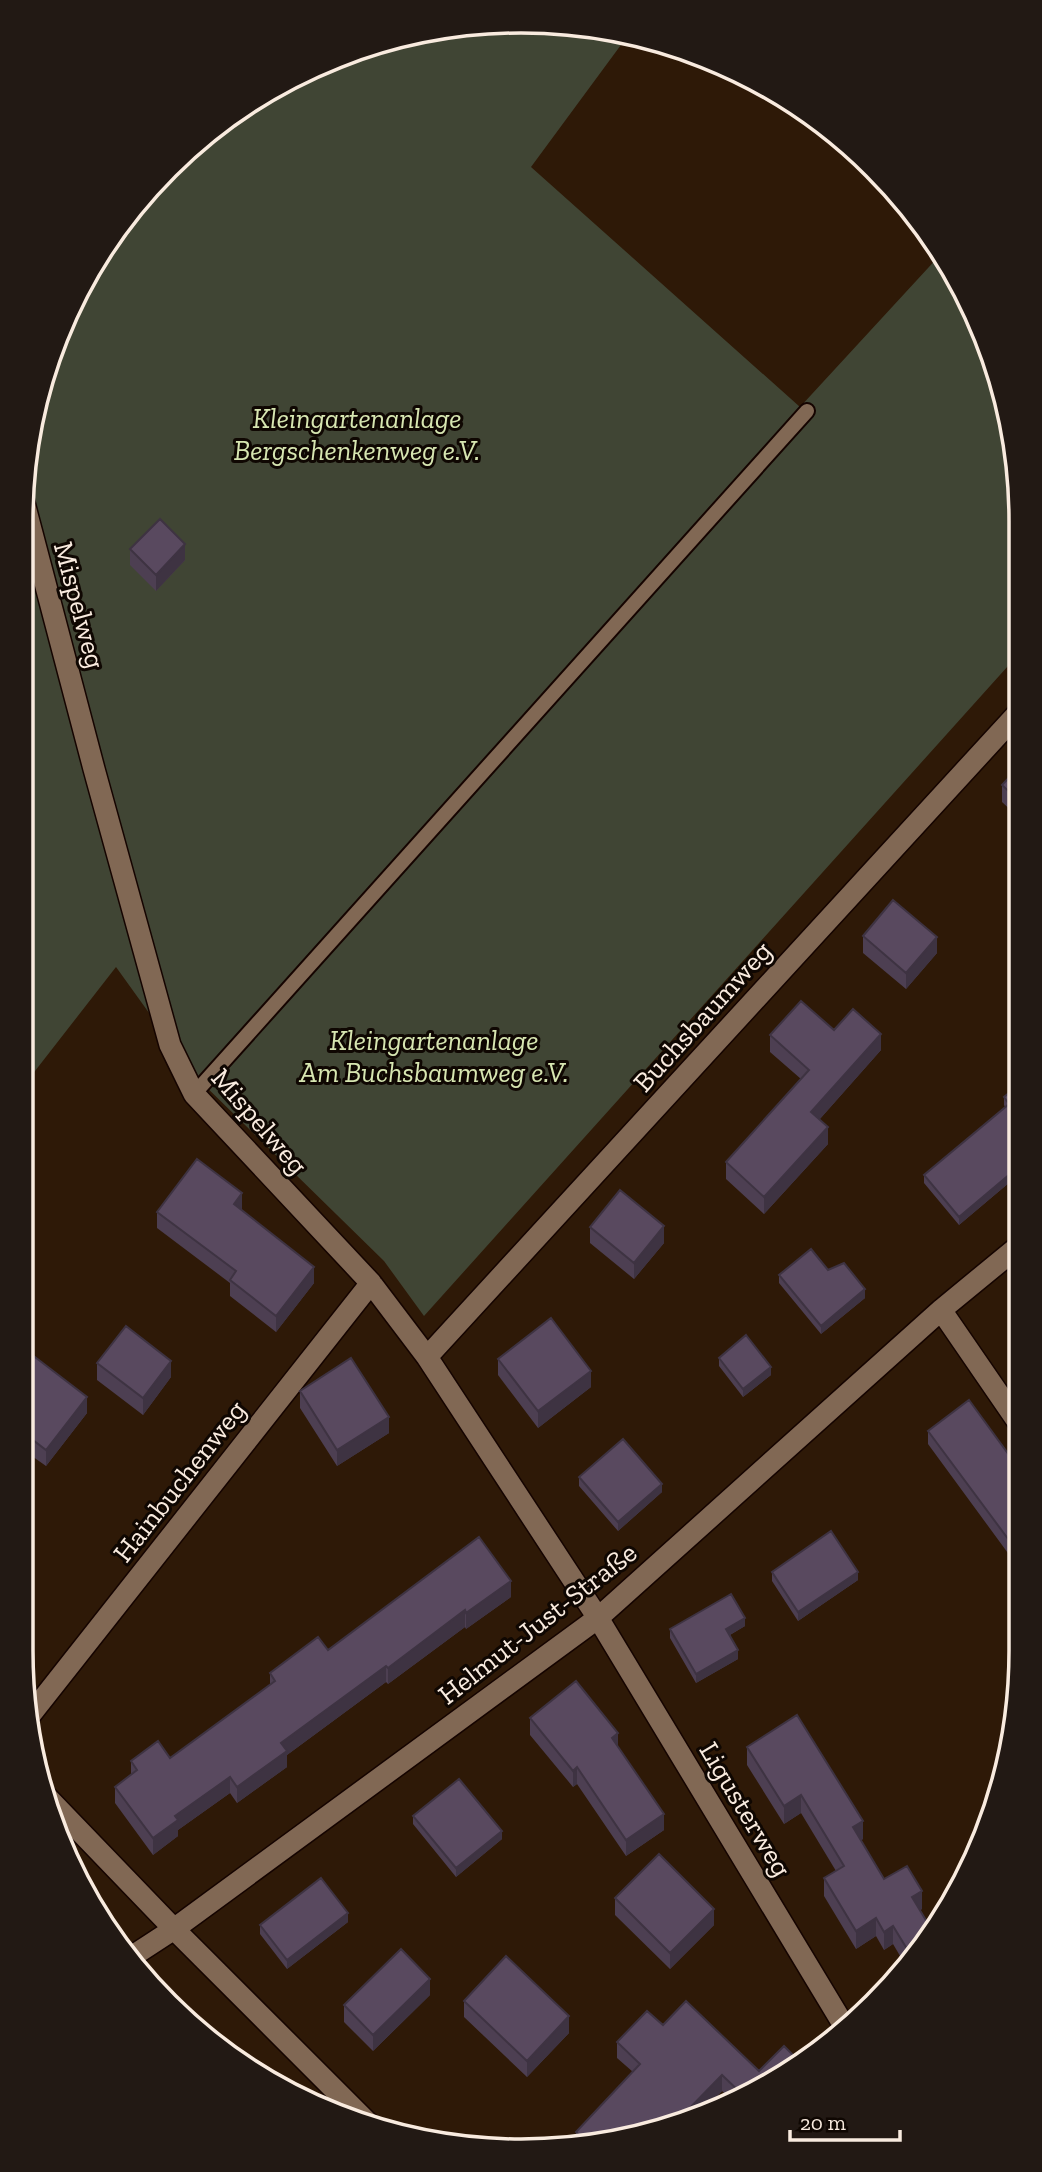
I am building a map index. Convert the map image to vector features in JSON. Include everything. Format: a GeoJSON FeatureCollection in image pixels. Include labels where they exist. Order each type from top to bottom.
{"type":"FeatureCollection","features":[{"type":"Feature","properties":{"kind":"street","name":"Mispelweg"},"geometry":{"type":"LineString","coordinates":[[33,537],[170,1045],[194,1094],[371,1283],[427,1357],[598,1618]]}},
{"type":"Feature","properties":{"kind":"street","name":"Buchsbaumweg"},"geometry":{"type":"LineString","coordinates":[[427,1357],[1009,723]]}},
{"type":"Feature","properties":{"kind":"street","name":"Helmut-Just-Straße"},"geometry":{"type":"LineString","coordinates":[[138,1953],[598,1618],[942,1310],[1009,1254]]}},
{"type":"Feature","properties":{"kind":"street","name":"Hainbuchenweg"},"geometry":{"type":"LineString","coordinates":[[36,1707],[371,1283]]}},
{"type":"Feature","properties":{"kind":"street"},"geometry":{"type":"LineString","coordinates":[[942,1310],[1009,1409]]}},
{"type":"Feature","properties":{"kind":"street","name":"Ligusterweg"},"geometry":{"type":"LineString","coordinates":[[598,1618],[841,2020]]}},
{"type":"Feature","properties":{"kind":"street"},"geometry":{"type":"LineString","coordinates":[[60,1810],[355,2110]]}},
{"type":"Feature","properties":{"kind":"lane"},"geometry":{"type":"LineString","coordinates":[[194,1094],[807,411]]}},
{"type":"Feature","properties":{"kind":"green space"},"geometry":{"type":"Polygon","coordinates":[[[521,33],[585,37],[621,44],[531,167],[800,407],[934,262],[972,334],[983,364],[1005,457],[1009,521],[1009,665],[424,1316],[384,1261],[193,1074],[116,967],[33,1074],[33,521],[37,457],[59,364],[84,305],[115,250],[134,224],[154,199],[199,154],[250,115],[277,99],[334,70],[364,59],[457,37],[521,33]]]}},
{"type":"Feature","properties":{"kind":"building"},"geometry":{"type":"Polygon","coordinates":[[[160,519],[185,544],[156,575],[130,549],[160,519]]]}},
{"type":"Feature","properties":{"kind":"building"},"geometry":{"type":"Polygon","coordinates":[[[1009,778],[1009,792],[1002,785],[1009,778]]]}},
{"type":"Feature","properties":{"kind":"building"},"geometry":{"type":"Polygon","coordinates":[[[893,900],[937,937],[906,973],[863,936],[893,900]]]}},
{"type":"Feature","properties":{"kind":"building"},"geometry":{"type":"Polygon","coordinates":[[[801,1001],[834,1030],[853,1009],[881,1034],[811,1112],[828,1127],[764,1197],[726,1162],[809,1070],[770,1035],[801,1001]]]}},
{"type":"Feature","properties":{"kind":"building"},"geometry":{"type":"Polygon","coordinates":[[[1009,1104],[1009,1175],[959,1217],[924,1175],[1009,1104]]]}},
{"type":"Feature","properties":{"kind":"building"},"geometry":{"type":"Polygon","coordinates":[[[197,1159],[242,1193],[234,1204],[314,1267],[276,1316],[230,1280],[236,1271],[157,1212],[197,1159]]]}},
{"type":"Feature","properties":{"kind":"building"},"geometry":{"type":"Polygon","coordinates":[[[620,1190],[664,1226],[634,1263],[590,1227],[620,1190]]]}},
{"type":"Feature","properties":{"kind":"building"},"geometry":{"type":"Polygon","coordinates":[[[811,1249],[828,1270],[844,1263],[865,1289],[821,1326],[779,1275],[811,1249]]]}},
{"type":"Feature","properties":{"kind":"building"},"geometry":{"type":"Polygon","coordinates":[[[551,1318],[591,1371],[538,1411],[498,1359],[551,1318]]]}},
{"type":"Feature","properties":{"kind":"building"},"geometry":{"type":"Polygon","coordinates":[[[126,1326],[171,1361],[143,1398],[97,1363],[126,1326]]]}},
{"type":"Feature","properties":{"kind":"building"},"geometry":{"type":"Polygon","coordinates":[[[746,1335],[771,1367],[743,1389],[719,1358],[746,1335]]]}},
{"type":"Feature","properties":{"kind":"building"},"geometry":{"type":"Polygon","coordinates":[[[33,1356],[87,1397],[46,1450],[33,1440],[33,1356]]]}},
{"type":"Feature","properties":{"kind":"building"},"geometry":{"type":"Polygon","coordinates":[[[351,1358],[389,1417],[337,1450],[300,1391],[351,1358]]]}},
{"type":"Feature","properties":{"kind":"building"},"geometry":{"type":"Polygon","coordinates":[[[969,1400],[1009,1455],[1009,1540],[928,1431],[969,1400]]]}},
{"type":"Feature","properties":{"kind":"building"},"geometry":{"type":"Polygon","coordinates":[[[623,1439],[662,1484],[618,1522],[579,1477],[623,1439]]]}},
{"type":"Feature","properties":{"kind":"building"},"geometry":{"type":"Polygon","coordinates":[[[831,1531],[858,1572],[798,1612],[772,1572],[831,1531]]]}},
{"type":"Feature","properties":{"kind":"building"},"geometry":{"type":"Polygon","coordinates":[[[479,1537],[511,1581],[466,1613],[465,1610],[281,1743],[287,1751],[237,1787],[230,1777],[175,1816],[178,1820],[153,1838],[115,1787],[137,1770],[131,1761],[158,1741],[170,1758],[275,1681],[270,1673],[318,1637],[328,1650],[479,1537]]]}},
{"type":"Feature","properties":{"kind":"building"},"geometry":{"type":"Polygon","coordinates":[[[731,1594],[745,1618],[726,1629],[738,1650],[696,1674],[670,1629],[731,1594]]]}},
{"type":"Feature","properties":{"kind":"building"},"geometry":{"type":"Polygon","coordinates":[[[576,1681],[618,1733],[612,1738],[664,1814],[626,1840],[577,1767],[573,1771],[530,1718],[576,1681]]]}},
{"type":"Feature","properties":{"kind":"building"},"geometry":{"type":"Polygon","coordinates":[[[797,1715],[863,1821],[853,1827],[884,1879],[907,1866],[922,1891],[912,1897],[927,1922],[907,1949],[893,1926],[884,1932],[876,1918],[856,1931],[824,1878],[844,1866],[801,1795],[784,1806],[747,1747],[797,1715]]]}},
{"type":"Feature","properties":{"kind":"building"},"geometry":{"type":"Polygon","coordinates":[[[459,1779],[502,1831],[456,1868],[413,1816],[459,1779]]]}},
{"type":"Feature","properties":{"kind":"building"},"geometry":{"type":"Polygon","coordinates":[[[659,1854],[714,1909],[670,1953],[615,1898],[659,1854]]]}},
{"type":"Feature","properties":{"kind":"building"},"geometry":{"type":"Polygon","coordinates":[[[321,1878],[348,1913],[287,1960],[260,1925],[321,1878]]]}},
{"type":"Feature","properties":{"kind":"building"},"geometry":{"type":"Polygon","coordinates":[[[401,1949],[430,1979],[373,2035],[344,2005],[401,1949]]]}},
{"type":"Feature","properties":{"kind":"building"},"geometry":{"type":"Polygon","coordinates":[[[506,1956],[569,2016],[527,2061],[464,2001],[506,1956]]]}},
{"type":"Feature","properties":{"kind":"building"},"geometry":{"type":"Polygon","coordinates":[[[686,2001],[759,2071],[784,2046],[794,2056],[736,2088],[722,2075],[689,2109],[647,2122],[580,2136],[576,2132],[640,2064],[617,2042],[647,2011],[663,2025],[686,2001]]]}},
{"type":"Feature","properties":{"kind":"park label","name":"Kleingartenanlage Bergschenkenweg e.V."},"geometry":{"type":"Point","coordinates":[357,434]}},
{"type":"Feature","properties":{"kind":"park label","name":"Kleingartenanlage Am Buchsbaumweg e.V."},"geometry":{"type":"Point","coordinates":[434,1056]}}]}
